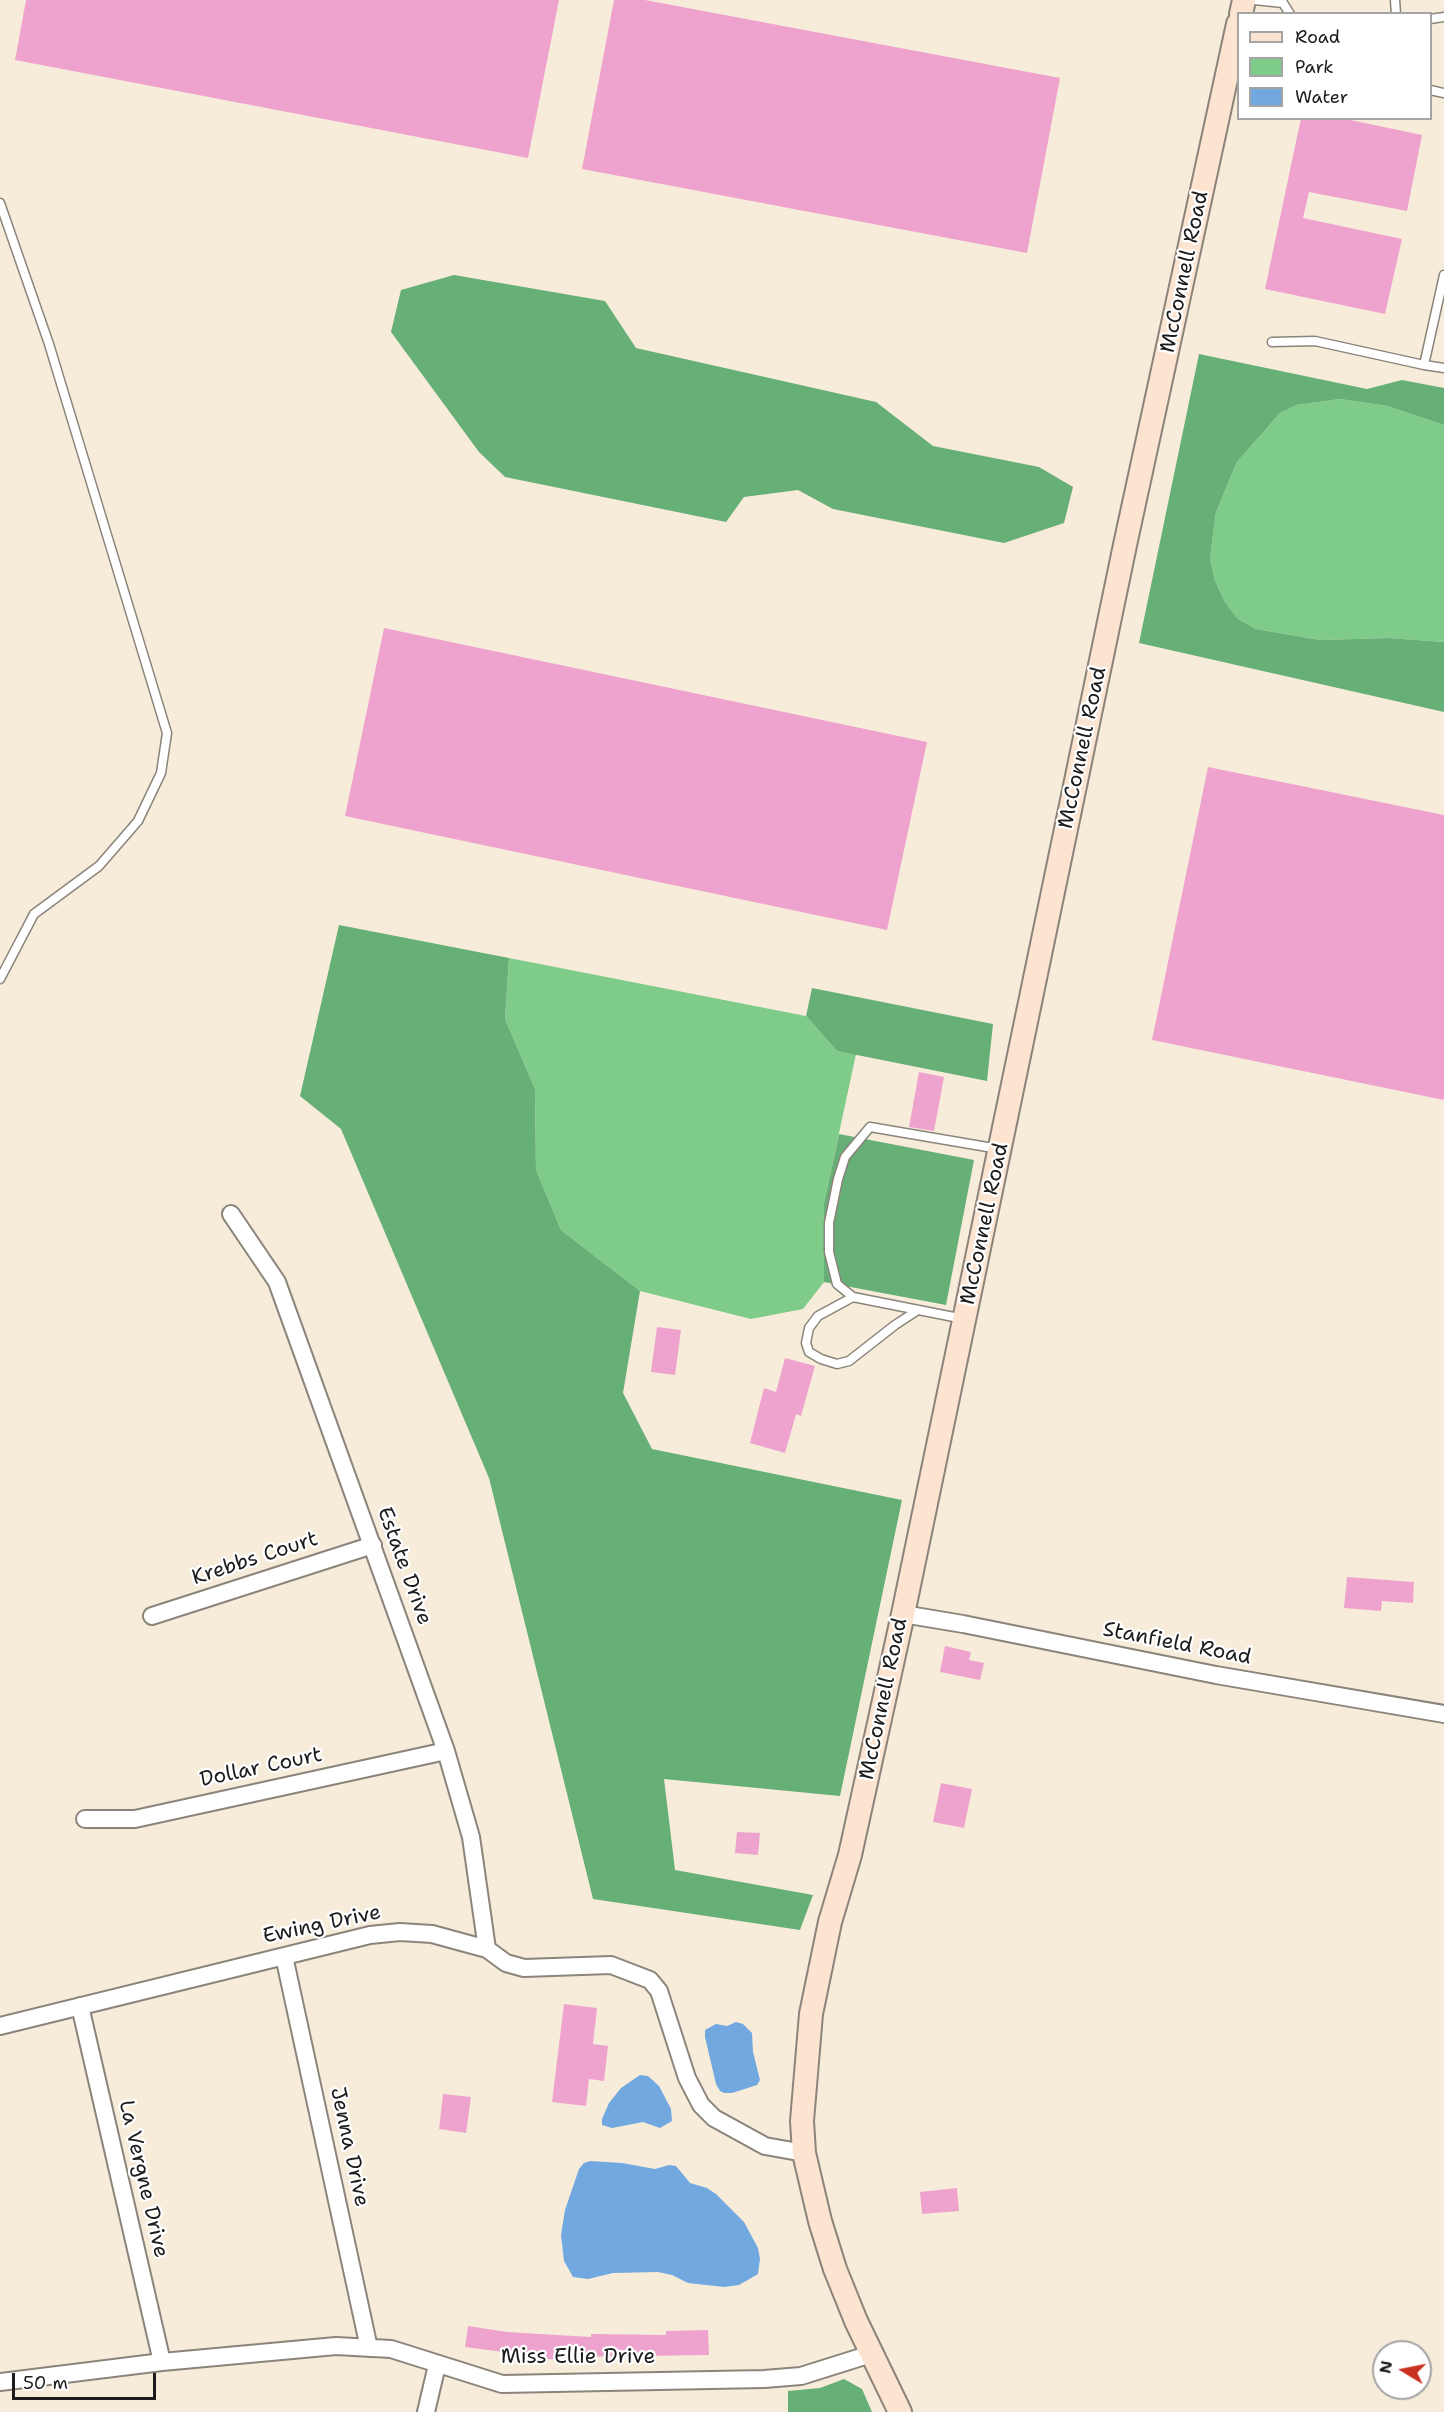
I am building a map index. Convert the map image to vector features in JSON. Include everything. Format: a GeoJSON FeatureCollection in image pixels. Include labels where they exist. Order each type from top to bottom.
{"type":"FeatureCollection","features":[{"type":"Feature","properties":{"kind":"street","name":"McConnell Road"},"geometry":{"type":"LineString","coordinates":[[900,2412],[871,2354],[835,2269],[820,2221],[804,2153],[802,2121],[811,2014],[830,1922],[850,1856],[903,1614],[1122,557],[1237,33]]}},
{"type":"Feature","properties":{"kind":"street","name":"Estate Drive"},"geometry":{"type":"LineString","coordinates":[[231,1214],[277,1282],[446,1751],[471,1837],[487,1949]]}},
{"type":"Feature","properties":{"kind":"street","name":"Krebbs Court"},"geometry":{"type":"LineString","coordinates":[[152,1616],[373,1545]]}},
{"type":"Feature","properties":{"kind":"street","name":"Stanfield Road"},"geometry":{"type":"LineString","coordinates":[[903,1614],[975,1626],[1216,1675],[1444,1714]]}},
{"type":"Feature","properties":{"kind":"street","name":"Dollar Court"},"geometry":{"type":"LineString","coordinates":[[86,1819],[135,1819],[446,1751]]}},
{"type":"Feature","properties":{"kind":"street","name":"Ewing Drive"},"geometry":{"type":"LineString","coordinates":[[0,2026],[370,1935],[400,1932],[432,1934],[487,1949],[506,1963],[524,1968],[611,1965],[650,1980],[658,1991],[687,2078],[700,2105],[714,2118],[765,2146],[804,2153]]}},
{"type":"Feature","properties":{"kind":"street","name":"Jenna Drive"},"geometry":{"type":"LineString","coordinates":[[284,1956],[369,2348]]}},
{"type":"Feature","properties":{"kind":"street","name":"La Vergne Drive"},"geometry":{"type":"LineString","coordinates":[[80,2006],[162,2362]]}},
{"type":"Feature","properties":{"kind":"street","name":"Miss Ellie Drive"},"geometry":{"type":"LineString","coordinates":[[0,2382],[162,2362],[336,2346],[391,2349],[502,2384],[764,2379],[801,2376],[871,2354]]}},
{"type":"Feature","properties":{"kind":"street"},"geometry":{"type":"LineString","coordinates":[[426,2412],[436,2365]]}},
{"type":"Feature","properties":{"kind":"lane"},"geometry":{"type":"LineString","coordinates":[[1254,0],[1284,2]]}},
{"type":"Feature","properties":{"kind":"lane"},"geometry":{"type":"LineString","coordinates":[[0,203],[49,344],[167,733],[161,773],[138,821],[99,866],[34,914],[0,979]]}},
{"type":"Feature","properties":{"kind":"lane"},"geometry":{"type":"LineString","coordinates":[[1424,365],[1444,274]]}},
{"type":"Feature","properties":{"kind":"lane"},"geometry":{"type":"LineString","coordinates":[[1272,342],[1315,342],[1444,368]]}},
{"type":"Feature","properties":{"kind":"lane"},"geometry":{"type":"LineString","coordinates":[[965,1319],[854,1297],[837,1284],[829,1252],[829,1223],[845,1157],[870,1127],[1001,1149]]}},
{"type":"Feature","properties":{"kind":"lane"},"geometry":{"type":"LineString","coordinates":[[854,1297],[818,1316],[808,1328],[806,1342],[809,1352],[837,1364],[849,1361],[918,1310]]}},
{"type":"Feature","properties":{"kind":"green space"},"geometry":{"type":"Polygon","coordinates":[[[454,275],[605,301],[636,348],[876,402],[933,446],[1039,467],[1073,487],[1064,523],[1004,543],[833,509],[798,490],[744,497],[726,522],[505,477],[479,452],[391,332],[401,290],[454,275]]]}},
{"type":"Feature","properties":{"kind":"green space"},"geometry":{"type":"Polygon","coordinates":[[[1199,354],[1367,389],[1402,380],[1444,388],[1444,425],[1387,406],[1340,399],[1297,405],[1280,413],[1237,462],[1216,512],[1210,559],[1215,581],[1225,602],[1238,619],[1256,629],[1320,640],[1389,638],[1444,642],[1444,712],[1139,643],[1199,354]]]}},
{"type":"Feature","properties":{"kind":"green space"},"geometry":{"type":"Polygon","coordinates":[[[1340,399],[1387,406],[1444,425],[1444,642],[1389,638],[1320,640],[1256,629],[1238,619],[1225,602],[1215,581],[1210,559],[1216,512],[1237,462],[1280,413],[1297,405],[1340,399]]]}},
{"type":"Feature","properties":{"kind":"green space"},"geometry":{"type":"Polygon","coordinates":[[[339,925],[509,958],[505,1019],[535,1089],[536,1170],[561,1230],[640,1291],[623,1393],[652,1449],[902,1500],[840,1796],[664,1779],[675,1870],[813,1895],[800,1930],[593,1899],[489,1478],[341,1129],[300,1096],[339,925]]]}},
{"type":"Feature","properties":{"kind":"green space"},"geometry":{"type":"Polygon","coordinates":[[[509,958],[806,1016],[837,1051],[856,1054],[824,1203],[824,1282],[803,1309],[751,1319],[640,1291],[561,1230],[536,1170],[535,1089],[505,1019],[509,958]]]}},
{"type":"Feature","properties":{"kind":"green space"},"geometry":{"type":"Polygon","coordinates":[[[812,988],[993,1024],[987,1081],[837,1051],[806,1016],[812,988]]]}},
{"type":"Feature","properties":{"kind":"green space"},"geometry":{"type":"Polygon","coordinates":[[[839,1134],[974,1160],[946,1305],[824,1282],[824,1203],[839,1134]]]}},
{"type":"Feature","properties":{"kind":"green space"},"geometry":{"type":"Polygon","coordinates":[[[844,2379],[862,2389],[872,2412],[788,2412],[788,2391],[820,2388],[844,2379]]]}},
{"type":"Feature","properties":{"kind":"water"},"geometry":{"type":"Polygon","coordinates":[[[736,2022],[743,2024],[752,2033],[753,2052],[760,2080],[757,2085],[732,2093],[724,2093],[716,2084],[705,2030],[716,2024],[727,2026],[736,2022]]]}},
{"type":"Feature","properties":{"kind":"water"},"geometry":{"type":"Polygon","coordinates":[[[640,2075],[648,2076],[659,2086],[671,2109],[672,2121],[660,2128],[643,2122],[612,2128],[602,2125],[602,2119],[609,2103],[621,2088],[640,2075]]]}},
{"type":"Feature","properties":{"kind":"water"},"geometry":{"type":"Polygon","coordinates":[[[590,2161],[622,2163],[655,2169],[669,2165],[676,2166],[690,2183],[707,2188],[716,2194],[744,2222],[758,2248],[760,2259],[758,2274],[739,2285],[724,2287],[688,2283],[672,2275],[658,2272],[613,2273],[588,2279],[573,2277],[564,2261],[561,2235],[565,2210],[579,2169],[584,2163],[590,2161]]]}},
{"type":"Feature","properties":{"kind":"building"},"geometry":{"type":"Polygon","coordinates":[[[26,0],[559,0],[528,158],[15,60],[26,0]]]}},
{"type":"Feature","properties":{"kind":"building"},"geometry":{"type":"Polygon","coordinates":[[[614,0],[645,0],[1060,78],[1027,253],[582,169],[614,0]]]}},
{"type":"Feature","properties":{"kind":"building"},"geometry":{"type":"Polygon","coordinates":[[[1301,120],[1351,120],[1422,135],[1407,211],[1309,192],[1303,218],[1402,239],[1385,314],[1265,289],[1301,120]]]}},
{"type":"Feature","properties":{"kind":"building"},"geometry":{"type":"Polygon","coordinates":[[[384,628],[927,742],[887,930],[345,816],[384,628]]]}},
{"type":"Feature","properties":{"kind":"building"},"geometry":{"type":"Polygon","coordinates":[[[1208,767],[1444,815],[1444,1100],[1152,1040],[1208,767]]]}},
{"type":"Feature","properties":{"kind":"building"},"geometry":{"type":"Polygon","coordinates":[[[919,1072],[944,1077],[934,1131],[909,1127],[919,1072]]]}},
{"type":"Feature","properties":{"kind":"building"},"geometry":{"type":"Polygon","coordinates":[[[657,1327],[681,1330],[675,1375],[651,1372],[657,1327]]]}},
{"type":"Feature","properties":{"kind":"building"},"geometry":{"type":"Polygon","coordinates":[[[785,1358],[815,1366],[801,1416],[796,1414],[785,1453],[750,1443],[764,1388],[776,1392],[785,1358]]]}},
{"type":"Feature","properties":{"kind":"building"},"geometry":{"type":"Polygon","coordinates":[[[1347,1577],[1414,1582],[1413,1603],[1382,1601],[1381,1611],[1344,1608],[1347,1577]]]}},
{"type":"Feature","properties":{"kind":"building"},"geometry":{"type":"Polygon","coordinates":[[[945,1646],[971,1652],[969,1660],[984,1663],[980,1680],[940,1672],[945,1646]]]}},
{"type":"Feature","properties":{"kind":"building"},"geometry":{"type":"Polygon","coordinates":[[[941,1783],[972,1789],[964,1828],[933,1822],[941,1783]]]}},
{"type":"Feature","properties":{"kind":"building"},"geometry":{"type":"Polygon","coordinates":[[[737,1832],[760,1833],[758,1855],[735,1853],[737,1832]]]}},
{"type":"Feature","properties":{"kind":"building"},"geometry":{"type":"Polygon","coordinates":[[[564,2004],[597,2008],[593,2044],[608,2046],[604,2081],[589,2079],[586,2106],[552,2102],[564,2004]]]}},
{"type":"Feature","properties":{"kind":"building"},"geometry":{"type":"Polygon","coordinates":[[[443,2094],[471,2097],[466,2133],[439,2129],[443,2094]]]}},
{"type":"Feature","properties":{"kind":"building"},"geometry":{"type":"Polygon","coordinates":[[[957,2188],[959,2211],[922,2214],[920,2192],[957,2188]]]}},
{"type":"Feature","properties":{"kind":"building"},"geometry":{"type":"Polygon","coordinates":[[[468,2326],[507,2332],[591,2337],[591,2334],[666,2335],[666,2331],[708,2330],[709,2355],[568,2357],[568,2360],[526,2358],[526,2355],[465,2347],[468,2326]]]}}]}
